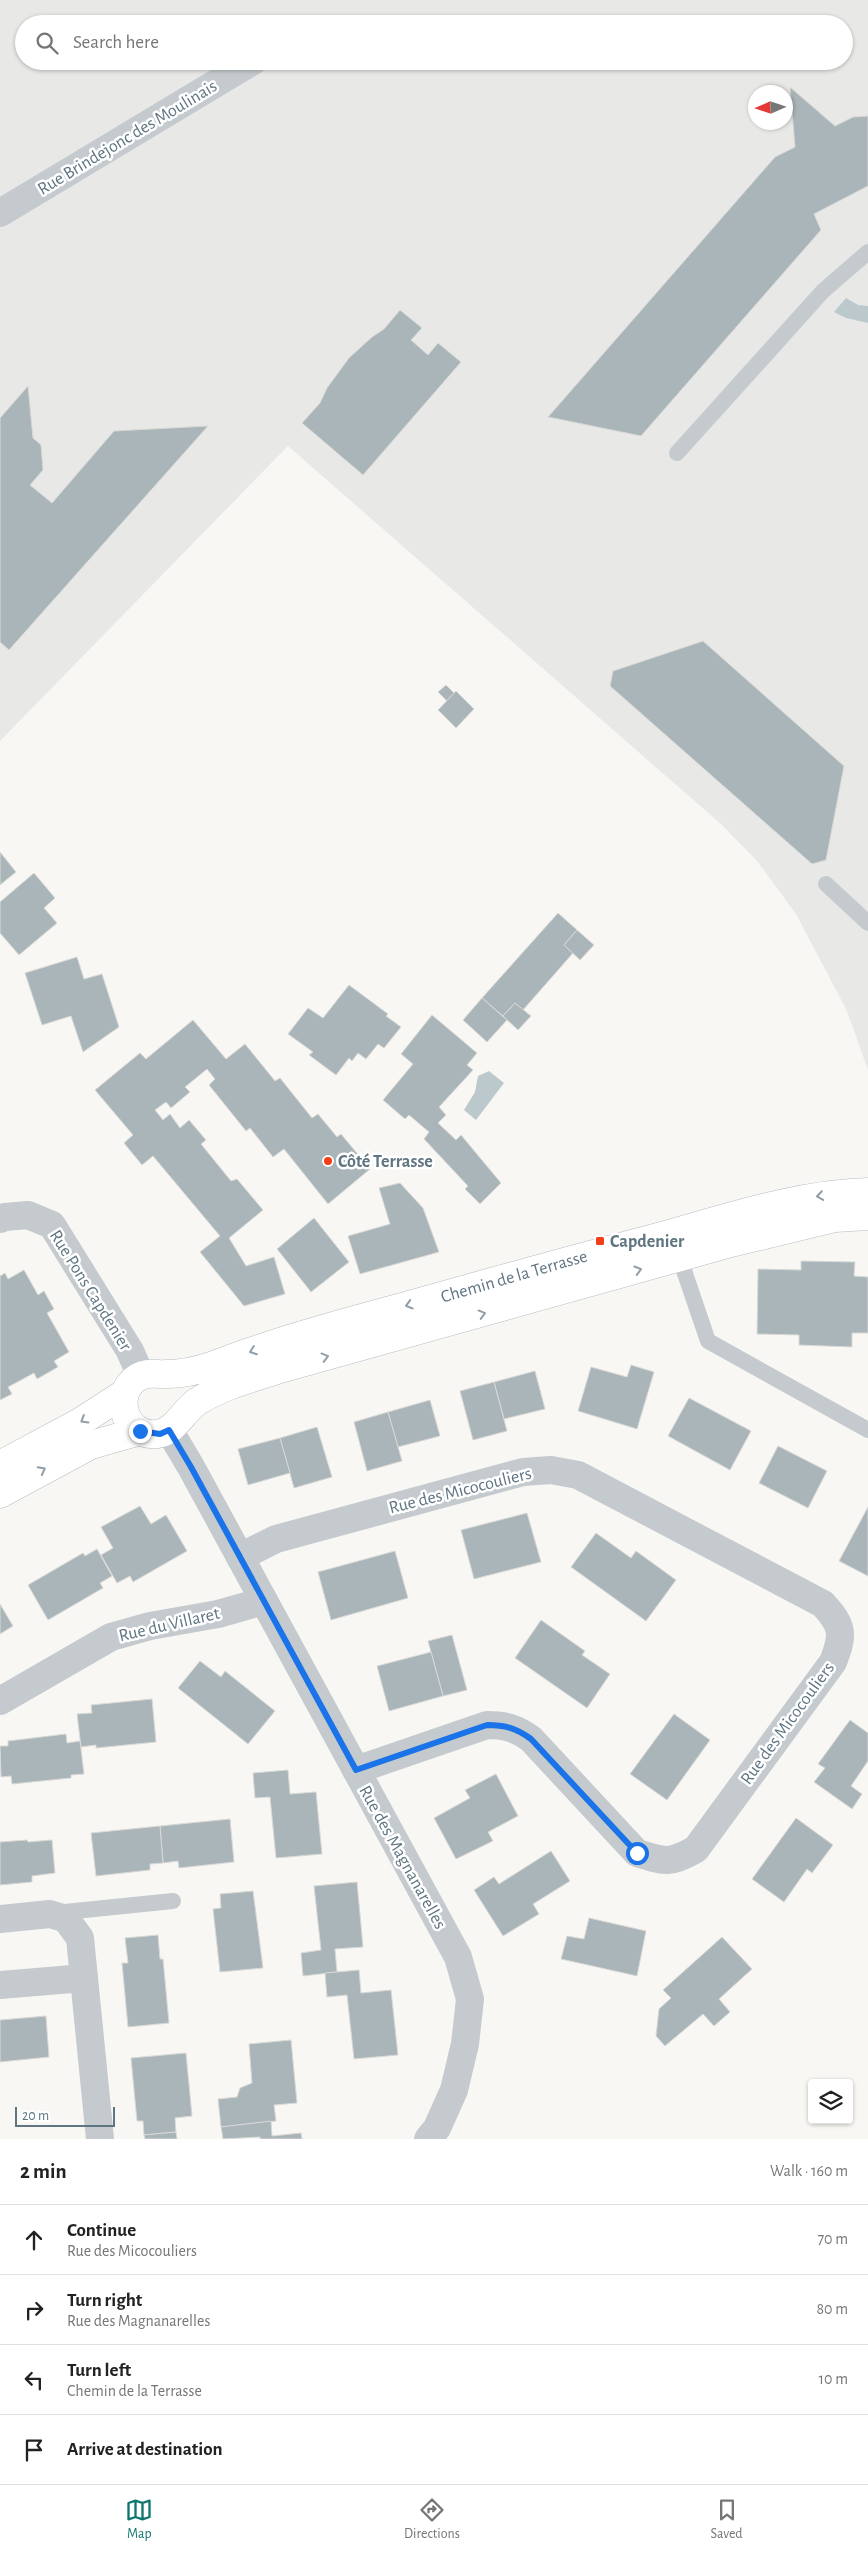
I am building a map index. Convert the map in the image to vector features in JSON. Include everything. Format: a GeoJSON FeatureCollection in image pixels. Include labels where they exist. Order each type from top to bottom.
{"type":"FeatureCollection","features":[{"type":"Feature","properties":{"kind":"street","name":"Rue Brindejonc des Moulinais"},"geometry":{"type":"LineString","coordinates":[[0,213],[238,70]]}},
{"type":"Feature","properties":{"kind":"street","name":"Chemin de la Terrasse"},"geometry":{"type":"LineString","coordinates":[[0,1494],[91,1445],[140,1431],[160,1434],[218,1391],[280,1369],[676,1245],[809,1198],[843,1193],[868,1192]]}},
{"type":"Feature","properties":{"kind":"street","name":"Rue Pons Capdenier"},"geometry":{"type":"LineString","coordinates":[[0,1220],[5,1216],[28,1214],[52,1224],[130,1351],[143,1381]]}},
{"type":"Feature","properties":{"kind":"street","name":"Chemin de la Terrasse"},"geometry":{"type":"LineString","coordinates":[[0,1465],[80,1422],[143,1381],[187,1373],[306,1334],[676,1245],[835,1218],[868,1216]]}},
{"type":"Feature","properties":{"kind":"street"},"geometry":{"type":"LineString","coordinates":[[140,1431],[132,1426],[124,1411],[143,1381],[174,1381],[181,1390],[184,1401],[176,1422]]}},
{"type":"Feature","properties":{"kind":"street","name":"Rue des Magnanarelles"},"geometry":{"type":"LineString","coordinates":[[176,1422],[240,1557],[458,1957],[470,1999],[465,2044],[454,2090],[437,2128],[428,2139]]}},
{"type":"Feature","properties":{"kind":"street","name":"Rue des Micocouliers"},"geometry":{"type":"LineString","coordinates":[[240,1557],[276,1539],[522,1472],[551,1470],[578,1475],[823,1604],[837,1620],[841,1642],[833,1662],[696,1848],[678,1860],[660,1860],[637,1853],[531,1739],[518,1729],[502,1725],[487,1725],[356,1770]]}},
{"type":"Feature","properties":{"kind":"street","name":"Rue du Villaret"},"geometry":{"type":"LineString","coordinates":[[0,1701],[111,1637],[150,1626],[218,1614],[264,1601]]}},
{"type":"Feature","properties":{"kind":"street"},"geometry":{"type":"LineString","coordinates":[[0,1919],[50,1914],[66,1919],[80,1938],[100,2139]]}},
{"type":"Feature","properties":{"kind":"street"},"geometry":{"type":"LineString","coordinates":[[0,1985],[84,1978]]}},
{"type":"Feature","properties":{"kind":"lane"},"geometry":{"type":"LineString","coordinates":[[676,454],[823,291],[868,252]]}},
{"type":"Feature","properties":{"kind":"lane"},"geometry":{"type":"LineString","coordinates":[[826,884],[868,923]]}},
{"type":"Feature","properties":{"kind":"lane"},"geometry":{"type":"LineString","coordinates":[[676,1245],[708,1341],[868,1430]]}},
{"type":"Feature","properties":{"kind":"lane"},"geometry":{"type":"LineString","coordinates":[[50,1914],[173,1901]]}},
{"type":"Feature","properties":{"kind":"shaded area"},"geometry":{"type":"Polygon","coordinates":[[[0,0],[868,0],[868,1070],[847,1011],[796,914],[757,861],[722,825],[288,446],[0,741],[0,0]]]}},
{"type":"Feature","properties":{"kind":"shaded area"},"geometry":{"type":"Polygon","coordinates":[[[846,298],[858,305],[868,306],[868,323],[846,318],[834,312],[846,298]]]}},
{"type":"Feature","properties":{"kind":"shaded area"},"geometry":{"type":"Polygon","coordinates":[[[489,1071],[504,1083],[476,1120],[464,1110],[475,1092],[478,1076],[489,1071]]]}},
{"type":"Feature","properties":{"kind":"building"},"geometry":{"type":"Polygon","coordinates":[[[793,90],[835,126],[853,117],[868,116],[868,186],[814,214],[821,230],[641,436],[548,417],[775,157],[795,147],[793,90]]]}},
{"type":"Feature","properties":{"kind":"building"},"geometry":{"type":"Polygon","coordinates":[[[400,310],[422,328],[411,340],[428,355],[438,343],[461,362],[363,475],[302,423],[320,403],[327,388],[349,358],[384,329],[400,310]]]}},
{"type":"Feature","properties":{"kind":"building"},"geometry":{"type":"Polygon","coordinates":[[[28,386],[33,438],[41,445],[43,470],[30,485],[52,503],[114,431],[208,426],[9,650],[0,642],[0,418],[28,386]]]}},
{"type":"Feature","properties":{"kind":"building"},"geometry":{"type":"Polygon","coordinates":[[[703,641],[844,766],[826,860],[812,864],[610,686],[613,671],[703,641]]]}},
{"type":"Feature","properties":{"kind":"building"},"geometry":{"type":"Polygon","coordinates":[[[446,685],[454,693],[447,701],[438,692],[446,685]]]}},
{"type":"Feature","properties":{"kind":"building"},"geometry":{"type":"Polygon","coordinates":[[[456,691],[474,709],[456,728],[438,710],[456,691]]]}},
{"type":"Feature","properties":{"kind":"building"},"geometry":{"type":"Polygon","coordinates":[[[0,852],[16,872],[0,885],[0,852]]]}},
{"type":"Feature","properties":{"kind":"building"},"geometry":{"type":"Polygon","coordinates":[[[34,873],[55,898],[44,908],[57,923],[19,955],[0,933],[0,902],[34,873]]]}},
{"type":"Feature","properties":{"kind":"building"},"geometry":{"type":"Polygon","coordinates":[[[558,913],[577,930],[564,945],[573,953],[523,1010],[515,1003],[503,1016],[482,998],[558,913]]]}},
{"type":"Feature","properties":{"kind":"building"},"geometry":{"type":"Polygon","coordinates":[[[577,930],[594,945],[580,960],[564,945],[577,930]]]}},
{"type":"Feature","properties":{"kind":"building"},"geometry":{"type":"Polygon","coordinates":[[[77,957],[84,979],[102,974],[119,1027],[83,1052],[71,1016],[42,1025],[25,973],[77,957]]]}},
{"type":"Feature","properties":{"kind":"building"},"geometry":{"type":"Polygon","coordinates":[[[349,985],[388,1014],[386,1016],[401,1027],[384,1048],[378,1044],[366,1059],[358,1053],[352,1061],[349,1058],[336,1075],[309,1055],[313,1052],[288,1034],[308,1008],[323,1018],[349,985]]]}},
{"type":"Feature","properties":{"kind":"building"},"geometry":{"type":"Polygon","coordinates":[[[482,998],[507,1020],[487,1042],[463,1020],[482,998]]]}},
{"type":"Feature","properties":{"kind":"building"},"geometry":{"type":"Polygon","coordinates":[[[515,1003],[531,1016],[518,1030],[503,1016],[515,1003]]]}},
{"type":"Feature","properties":{"kind":"building"},"geometry":{"type":"Polygon","coordinates":[[[432,1015],[477,1053],[467,1065],[473,1070],[439,1107],[446,1115],[438,1123],[456,1140],[461,1135],[501,1183],[480,1204],[465,1189],[468,1186],[424,1139],[429,1132],[409,1115],[405,1119],[383,1100],[413,1064],[401,1054],[432,1015]]]}},
{"type":"Feature","properties":{"kind":"building","name":"Côté Terrasse"},"geometry":{"type":"Polygon","coordinates":[[[193,1020],[226,1059],[245,1044],[275,1081],[280,1078],[312,1118],[318,1114],[337,1137],[341,1134],[370,1169],[328,1204],[284,1149],[273,1157],[250,1128],[246,1131],[209,1085],[215,1079],[207,1069],[185,1087],[190,1092],[171,1108],[166,1102],[155,1110],[163,1120],[170,1114],[180,1128],[189,1120],[206,1140],[201,1144],[231,1181],[237,1179],[263,1210],[229,1238],[246,1266],[274,1257],[285,1294],[244,1306],[200,1252],[220,1236],[153,1156],[142,1165],[124,1143],[133,1135],[95,1090],[140,1053],[146,1059],[193,1020]]]}},
{"type":"Feature","properties":{"kind":"building","name":"Côté Terrasse"},"geometry":{"type":"Polygon","coordinates":[[[400,1183],[423,1208],[439,1252],[360,1274],[348,1236],[390,1224],[379,1188],[400,1183]]]}},
{"type":"Feature","properties":{"kind":"building","name":"Côté Terrasse"},"geometry":{"type":"Polygon","coordinates":[[[314,1218],[349,1262],[311,1292],[277,1249],[314,1218]]]}},
{"type":"Feature","properties":{"kind":"building"},"geometry":{"type":"Polygon","coordinates":[[[801,1261],[855,1262],[854,1276],[868,1277],[868,1333],[852,1333],[852,1347],[799,1345],[799,1335],[757,1334],[758,1269],[801,1270],[801,1261]]]}},
{"type":"Feature","properties":{"kind":"building"},"geometry":{"type":"Polygon","coordinates":[[[24,1270],[38,1295],[44,1291],[54,1309],[47,1313],[69,1352],[54,1361],[58,1367],[37,1379],[34,1373],[8,1387],[12,1394],[0,1400],[0,1276],[5,1273],[8,1279],[24,1270]]]}},
{"type":"Feature","properties":{"kind":"building"},"geometry":{"type":"Polygon","coordinates":[[[631,1365],[654,1372],[637,1429],[578,1411],[591,1367],[627,1377],[631,1365]]]}},
{"type":"Feature","properties":{"kind":"building"},"geometry":{"type":"Polygon","coordinates":[[[535,1371],[545,1409],[504,1419],[494,1382],[535,1371]]]}},
{"type":"Feature","properties":{"kind":"building"},"geometry":{"type":"Polygon","coordinates":[[[494,1382],[507,1431],[473,1440],[460,1391],[494,1382]]]}},
{"type":"Feature","properties":{"kind":"building"},"geometry":{"type":"Polygon","coordinates":[[[689,1398],[751,1431],[730,1470],[668,1436],[689,1398]]]}},
{"type":"Feature","properties":{"kind":"building"},"geometry":{"type":"Polygon","coordinates":[[[430,1400],[440,1436],[398,1447],[388,1412],[430,1400]]]}},
{"type":"Feature","properties":{"kind":"building"},"geometry":{"type":"Polygon","coordinates":[[[388,1412],[402,1461],[367,1471],[354,1422],[388,1412]]]}},
{"type":"Feature","properties":{"kind":"building"},"geometry":{"type":"Polygon","coordinates":[[[317,1427],[332,1477],[294,1488],[280,1438],[317,1427]]]}},
{"type":"Feature","properties":{"kind":"building"},"geometry":{"type":"Polygon","coordinates":[[[280,1438],[290,1473],[248,1485],[238,1449],[280,1438]]]}},
{"type":"Feature","properties":{"kind":"building"},"geometry":{"type":"Polygon","coordinates":[[[778,1446],[827,1471],[808,1508],[759,1483],[778,1446]]]}},
{"type":"Feature","properties":{"kind":"building"},"geometry":{"type":"Polygon","coordinates":[[[140,1506],[151,1524],[166,1515],[187,1551],[133,1582],[130,1576],[117,1583],[101,1555],[113,1548],[101,1527],[140,1506]]]}},
{"type":"Feature","properties":{"kind":"building"},"geometry":{"type":"Polygon","coordinates":[[[868,1507],[868,1576],[839,1561],[868,1507]]]}},
{"type":"Feature","properties":{"kind":"building"},"geometry":{"type":"Polygon","coordinates":[[[527,1513],[541,1562],[474,1579],[461,1530],[527,1513]]]}},
{"type":"Feature","properties":{"kind":"building"},"geometry":{"type":"Polygon","coordinates":[[[596,1533],[631,1558],[636,1551],[676,1580],[646,1621],[571,1567],[596,1533]]]}},
{"type":"Feature","properties":{"kind":"building"},"geometry":{"type":"Polygon","coordinates":[[[97,1549],[112,1576],[100,1583],[103,1588],[48,1620],[28,1585],[83,1553],[85,1556],[97,1549]]]}},
{"type":"Feature","properties":{"kind":"building"},"geometry":{"type":"Polygon","coordinates":[[[395,1551],[408,1598],[331,1620],[318,1572],[395,1551]]]}},
{"type":"Feature","properties":{"kind":"building"},"geometry":{"type":"Polygon","coordinates":[[[0,1604],[13,1626],[0,1634],[0,1604]]]}},
{"type":"Feature","properties":{"kind":"building"},"geometry":{"type":"Polygon","coordinates":[[[541,1620],[585,1651],[582,1655],[610,1674],[587,1708],[515,1658],[541,1620]]]}},
{"type":"Feature","properties":{"kind":"building"},"geometry":{"type":"Polygon","coordinates":[[[452,1635],[467,1690],[443,1696],[428,1641],[452,1635]]]}},
{"type":"Feature","properties":{"kind":"building"},"geometry":{"type":"Polygon","coordinates":[[[431,1652],[443,1696],[389,1711],[377,1666],[431,1652]]]}},
{"type":"Feature","properties":{"kind":"building"},"geometry":{"type":"Polygon","coordinates":[[[200,1661],[221,1677],[225,1671],[275,1711],[248,1744],[178,1688],[200,1661]]]}},
{"type":"Feature","properties":{"kind":"building"},"geometry":{"type":"Polygon","coordinates":[[[152,1699],[156,1742],[96,1748],[96,1745],[81,1747],[77,1714],[92,1713],[91,1705],[152,1699]]]}},
{"type":"Feature","properties":{"kind":"building"},"geometry":{"type":"Polygon","coordinates":[[[674,1714],[710,1740],[667,1800],[630,1774],[674,1714]]]}},
{"type":"Feature","properties":{"kind":"building"},"geometry":{"type":"Polygon","coordinates":[[[850,1720],[868,1733],[868,1761],[851,1786],[862,1794],[852,1809],[814,1782],[825,1768],[818,1764],[850,1720]]]}},
{"type":"Feature","properties":{"kind":"building"},"geometry":{"type":"Polygon","coordinates":[[[66,1734],[67,1743],[80,1741],[84,1774],[71,1775],[71,1778],[12,1784],[11,1776],[1,1777],[0,1746],[8,1746],[8,1741],[66,1734]]]}},
{"type":"Feature","properties":{"kind":"building"},"geometry":{"type":"Polygon","coordinates":[[[288,1770],[290,1794],[316,1792],[322,1854],[276,1858],[270,1797],[255,1798],[253,1773],[288,1770]]]}},
{"type":"Feature","properties":{"kind":"building"},"geometry":{"type":"Polygon","coordinates":[[[496,1774],[518,1816],[488,1832],[493,1841],[456,1859],[434,1818],[470,1798],[465,1790],[496,1774]]]}},
{"type":"Feature","properties":{"kind":"building"},"geometry":{"type":"Polygon","coordinates":[[[796,1818],[833,1845],[812,1873],[807,1869],[784,1902],[752,1879],[796,1818]]]}},
{"type":"Feature","properties":{"kind":"building"},"geometry":{"type":"Polygon","coordinates":[[[230,1819],[234,1862],[179,1868],[178,1861],[163,1863],[160,1826],[230,1819]]]}},
{"type":"Feature","properties":{"kind":"building"},"geometry":{"type":"Polygon","coordinates":[[[160,1826],[163,1863],[150,1864],[150,1870],[96,1876],[91,1833],[160,1826]]]}},
{"type":"Feature","properties":{"kind":"building"},"geometry":{"type":"Polygon","coordinates":[[[27,1840],[28,1842],[52,1840],[55,1873],[32,1876],[32,1882],[0,1885],[0,1842],[27,1840]]]}},
{"type":"Feature","properties":{"kind":"building"},"geometry":{"type":"Polygon","coordinates":[[[551,1851],[570,1881],[533,1904],[539,1914],[503,1936],[474,1890],[494,1877],[499,1884],[551,1851]]]}},
{"type":"Feature","properties":{"kind":"building"},"geometry":{"type":"Polygon","coordinates":[[[357,1882],[363,1947],[335,1949],[337,1972],[303,1976],[301,1953],[321,1950],[314,1886],[357,1882]]]}},
{"type":"Feature","properties":{"kind":"building"},"geometry":{"type":"Polygon","coordinates":[[[253,1891],[263,1968],[220,1972],[213,1909],[221,1908],[220,1894],[253,1891]]]}},
{"type":"Feature","properties":{"kind":"building"},"geometry":{"type":"Polygon","coordinates":[[[589,1918],[646,1931],[637,1976],[561,1959],[567,1936],[584,1939],[589,1918]]]}},
{"type":"Feature","properties":{"kind":"building"},"geometry":{"type":"Polygon","coordinates":[[[158,1935],[160,1959],[163,1959],[169,2023],[128,2027],[122,1963],[128,1963],[125,1938],[158,1935]]]}},
{"type":"Feature","properties":{"kind":"building"},"geometry":{"type":"Polygon","coordinates":[[[722,1937],[752,1969],[719,1999],[730,2012],[714,2026],[703,2014],[665,2046],[656,2036],[659,2009],[671,1998],[663,1990],[722,1937]]]}},
{"type":"Feature","properties":{"kind":"building"},"geometry":{"type":"Polygon","coordinates":[[[359,1970],[361,1993],[391,1990],[398,2055],[354,2059],[347,1995],[327,1997],[325,1973],[359,1970]]]}},
{"type":"Feature","properties":{"kind":"building"},"geometry":{"type":"Polygon","coordinates":[[[46,2016],[49,2057],[0,2062],[0,2020],[46,2016]]]}},
{"type":"Feature","properties":{"kind":"building"},"geometry":{"type":"Polygon","coordinates":[[[291,2040],[297,2103],[274,2105],[276,2121],[221,2127],[218,2099],[237,2097],[240,2088],[252,2083],[249,2044],[291,2040]]]}},
{"type":"Feature","properties":{"kind":"building"},"geometry":{"type":"Polygon","coordinates":[[[186,2053],[192,2116],[175,2118],[176,2132],[144,2135],[143,2121],[137,2121],[131,2058],[186,2053]]]}},
{"type":"Feature","properties":{"kind":"building"},"geometry":{"type":"Polygon","coordinates":[[[271,2121],[272,2136],[301,2133],[302,2139],[260,2139],[260,2137],[223,2139],[221,2127],[271,2121]]]}},
{"type":"Feature","properties":{"kind":"building"},"geometry":{"type":"Polygon","coordinates":[[[176,2132],[177,2139],[145,2139],[144,2135],[176,2132]]]}},
{"type":"Feature","properties":{"kind":"place","name":"Côté Terrasse"},"geometry":{"type":"Point","coordinates":[328,1161]}},
{"type":"Feature","properties":{"kind":"place","name":"Capdenier"},"geometry":{"type":"Point","coordinates":[600,1241]}},
{"type":"Feature","properties":{"kind":"route"},"geometry":{"type":"LineString","coordinates":[[140,1431],[149,1434],[160,1434],[169,1430],[356,1770],[487,1725],[502,1725],[518,1729],[531,1739],[637,1853]]}}]}
